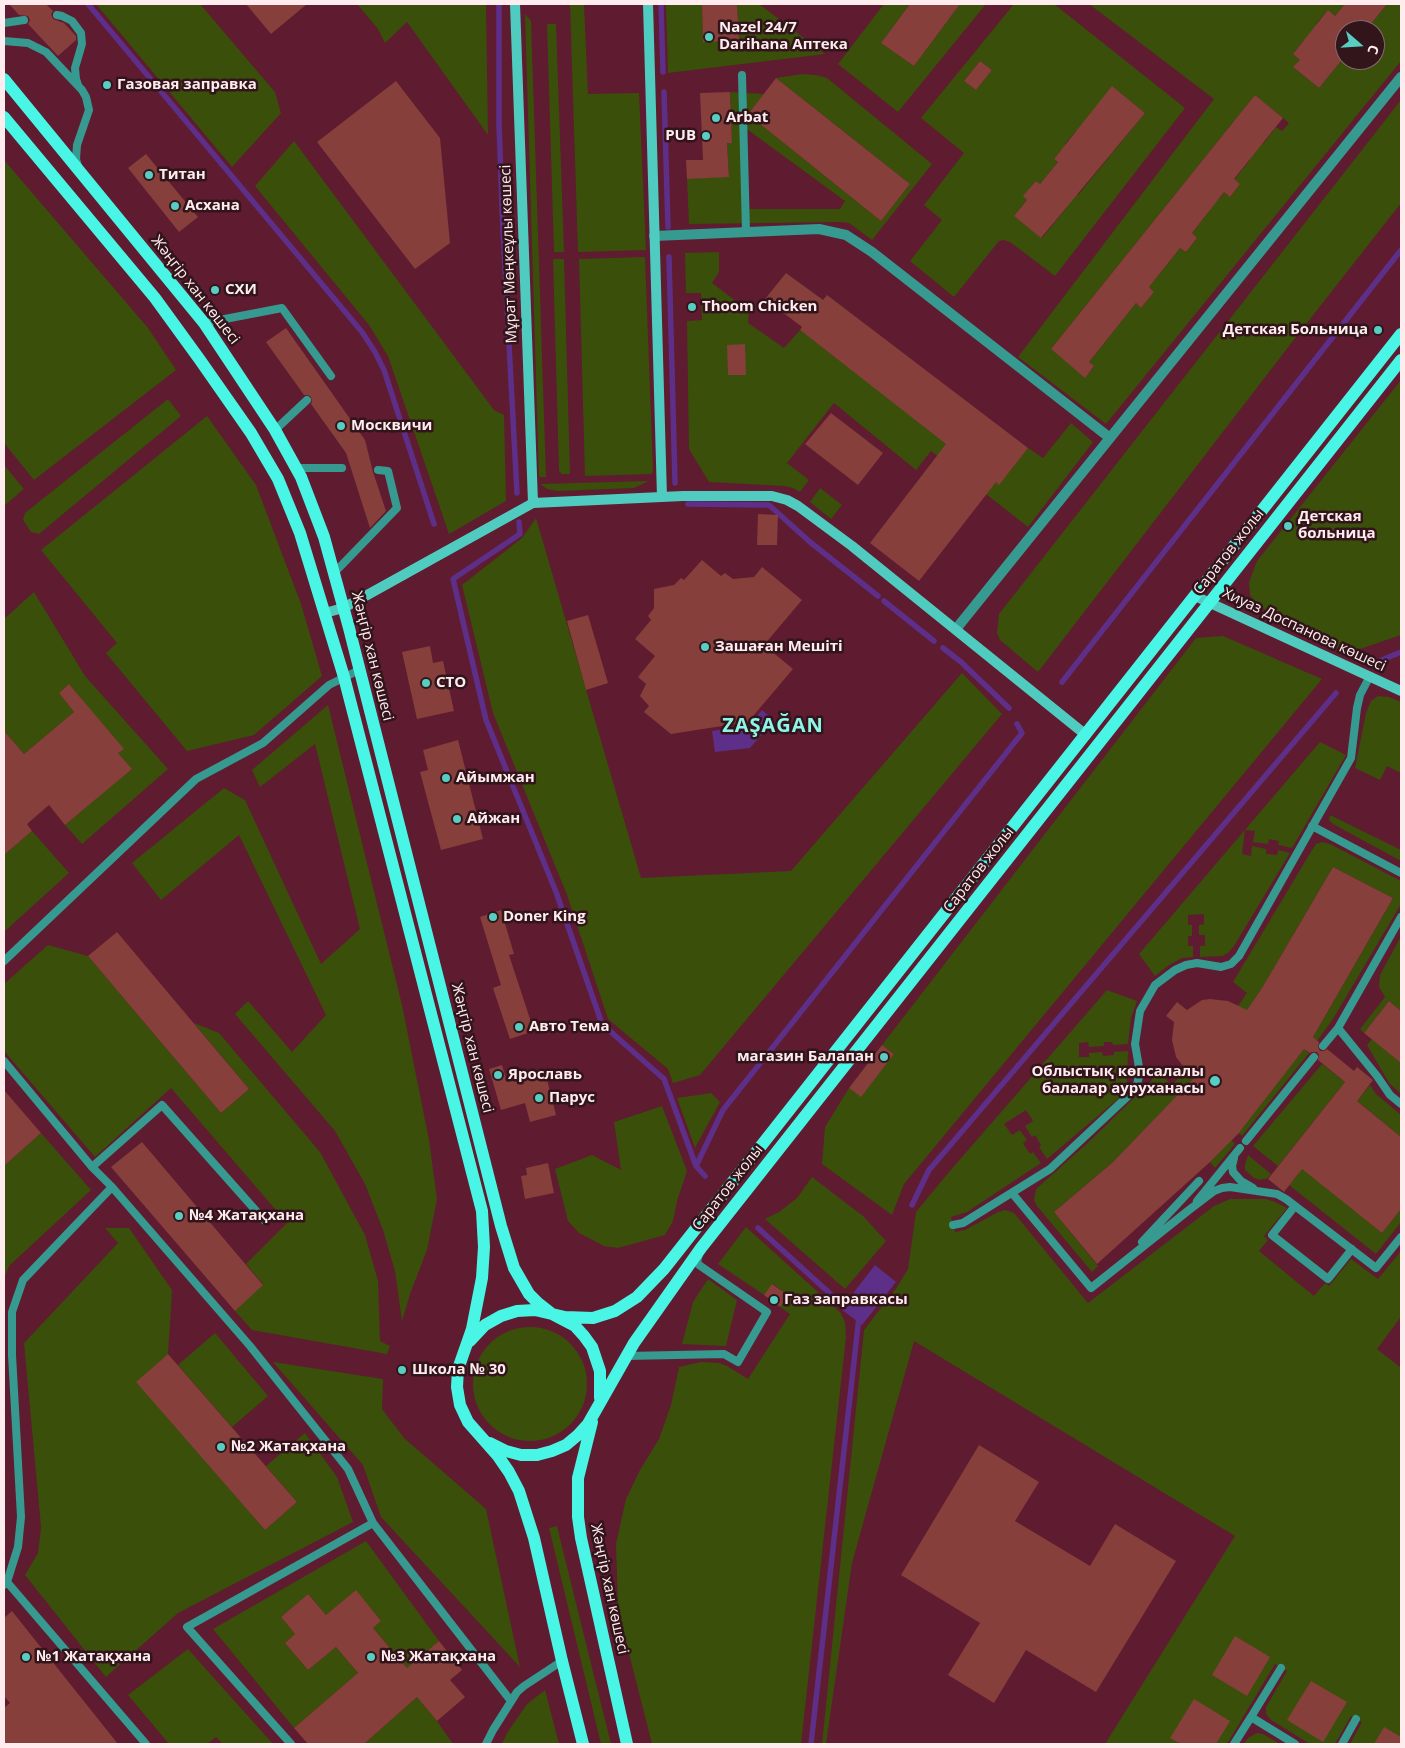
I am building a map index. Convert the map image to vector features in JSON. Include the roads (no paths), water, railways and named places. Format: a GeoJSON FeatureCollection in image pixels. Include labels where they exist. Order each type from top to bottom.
{"type":"FeatureCollection","features":[{"type":"Feature","properties":{"kind":"main road","name":"Мұрат Мөңкеұлы көшесі"},"geometry":{"type":"LineString","coordinates":[[515,4],[533,503]]}},
{"type":"Feature","properties":{"kind":"main road"},"geometry":{"type":"LineString","coordinates":[[648,4],[662,497]]}},
{"type":"Feature","properties":{"kind":"main road","name":"Жәңгір хан көшесі"},"geometry":{"type":"LineString","coordinates":[[6,86],[84,177],[204,323],[275,430],[301,477],[324,537],[501,1226],[514,1268],[529,1294],[538,1303],[552,1314],[575,1326],[584,1336],[594,1352],[600,1371],[600,1397],[578,1478],[578,1517],[627,1744]]}},
{"type":"Feature","properties":{"kind":"main road","name":"Жәңгір хан көшесі"},"geometry":{"type":"LineString","coordinates":[[4,117],[155,298],[251,432],[278,479],[300,533],[344,677],[482,1211],[484,1247],[482,1278],[474,1321],[458,1369],[457,1387],[460,1405],[468,1422],[509,1472],[519,1491],[534,1538],[583,1744]]}},
{"type":"Feature","properties":{"kind":"main road","name":"Саратов жолы"},"geometry":{"type":"LineString","coordinates":[[552,1314],[573,1318],[593,1318],[604,1315],[625,1305],[648,1286],[680,1249],[1401,334]]}},
{"type":"Feature","properties":{"kind":"main road","name":"Саратов жолы"},"geometry":{"type":"LineString","coordinates":[[596,1410],[626,1356],[701,1248],[1401,360]]}},
{"type":"Feature","properties":{"kind":"main road"},"geometry":{"type":"LineString","coordinates":[[325,613],[343,608],[533,503],[662,497],[764,496],[780,498],[793,502],[852,546],[1086,735]]}},
{"type":"Feature","properties":{"kind":"main road","name":"Хиуаз Доспанова көшесі"},"geometry":{"type":"LineString","coordinates":[[1195,596],[1401,691]]}},
{"type":"Feature","properties":{"kind":"main road","name":"Жәңгір хан көшесі"},"geometry":{"type":"LineString","coordinates":[[464,1352],[485,1325],[501,1316],[517,1311],[535,1310],[552,1314]]}},
{"type":"Feature","properties":{"kind":"main road","name":"Жәңгір хан көшесі"},"geometry":{"type":"LineString","coordinates":[[480,1436],[492,1445],[506,1451],[521,1454],[537,1454],[552,1451],[566,1445],[578,1435],[588,1424],[596,1410]]}},
{"type":"Feature","properties":{"kind":"street"},"geometry":{"type":"LineString","coordinates":[[956,629],[1401,77]]}},
{"type":"Feature","properties":{"kind":"street"},"geometry":{"type":"LineString","coordinates":[[654,236],[819,229],[846,234],[1110,438]]}},
{"type":"Feature","properties":{"kind":"lane"},"geometry":{"type":"LineString","coordinates":[[57,15],[72,22],[81,33],[82,44],[75,74],[86,97],[89,110],[77,145],[76,159],[84,177]]}},
{"type":"Feature","properties":{"kind":"lane"},"geometry":{"type":"LineString","coordinates":[[4,24],[24,20]]}},
{"type":"Feature","properties":{"kind":"lane"},"geometry":{"type":"LineString","coordinates":[[4,41],[28,43],[39,47],[52,57],[82,90]]}},
{"type":"Feature","properties":{"kind":"lane"},"geometry":{"type":"LineString","coordinates":[[742,75],[746,232]]}},
{"type":"Feature","properties":{"kind":"lane"},"geometry":{"type":"LineString","coordinates":[[204,323],[282,308],[331,376]]}},
{"type":"Feature","properties":{"kind":"lane"},"geometry":{"type":"LineString","coordinates":[[275,430],[307,400]]}},
{"type":"Feature","properties":{"kind":"lane"},"geometry":{"type":"LineString","coordinates":[[296,468],[342,468]]}},
{"type":"Feature","properties":{"kind":"lane"},"geometry":{"type":"LineString","coordinates":[[334,573],[397,508],[388,471],[378,470]]}},
{"type":"Feature","properties":{"kind":"lane"},"geometry":{"type":"LineString","coordinates":[[4,961],[196,779],[263,743],[329,685],[359,670]]}},
{"type":"Feature","properties":{"kind":"lane"},"geometry":{"type":"LineString","coordinates":[[952,1225],[963,1223],[1050,1169],[1128,1096],[1137,1084],[1140,1073],[1135,1044],[1136,1027],[1140,1011],[1150,992],[1164,977],[1186,965],[1197,963],[1221,966],[1231,964],[1239,956],[1351,758],[1360,695],[1370,676]]}},
{"type":"Feature","properties":{"kind":"lane"},"geometry":{"type":"LineString","coordinates":[[1312,826],[1401,873]]}},
{"type":"Feature","properties":{"kind":"lane"},"geometry":{"type":"LineString","coordinates":[[1323,1046],[1338,1028],[1401,917]]}},
{"type":"Feature","properties":{"kind":"lane"},"geometry":{"type":"LineString","coordinates":[[1338,1028],[1390,1095],[1401,1104]]}},
{"type":"Feature","properties":{"kind":"lane"},"geometry":{"type":"LineString","coordinates":[[1246,1140],[1314,1057]]}},
{"type":"Feature","properties":{"kind":"lane"},"geometry":{"type":"LineString","coordinates":[[4,1061],[92,1167],[112,1187],[250,1346],[348,1468],[373,1524],[511,1701]]}},
{"type":"Feature","properties":{"kind":"lane"},"geometry":{"type":"LineString","coordinates":[[92,1167],[162,1105],[265,1221]]}},
{"type":"Feature","properties":{"kind":"lane"},"geometry":{"type":"LineString","coordinates":[[1189,1210],[1238,1150],[1232,1166],[1236,1177],[1248,1186],[1277,1194],[1376,1268],[1401,1237]]}},
{"type":"Feature","properties":{"kind":"lane"},"geometry":{"type":"LineString","coordinates":[[1125,1261],[1198,1181]]}},
{"type":"Feature","properties":{"kind":"lane"},"geometry":{"type":"LineString","coordinates":[[112,1187],[23,1280],[12,1312],[12,1355],[21,1517],[18,1547],[6,1584],[146,1744]]}},
{"type":"Feature","properties":{"kind":"lane"},"geometry":{"type":"LineString","coordinates":[[1012,1193],[1091,1288],[1214,1192],[1230,1187],[1268,1192]]}},
{"type":"Feature","properties":{"kind":"lane"},"geometry":{"type":"LineString","coordinates":[[1295,1206],[1272,1235],[1328,1279],[1352,1249]]}},
{"type":"Feature","properties":{"kind":"lane"},"geometry":{"type":"LineString","coordinates":[[626,1356],[724,1354],[738,1362],[767,1312],[699,1265],[697,1259],[701,1248]]}},
{"type":"Feature","properties":{"kind":"lane"},"geometry":{"type":"LineString","coordinates":[[291,1744],[187,1627],[373,1524]]}},
{"type":"Feature","properties":{"kind":"lane"},"geometry":{"type":"LineString","coordinates":[[486,1744],[511,1701],[524,1686],[562,1661]]}},
{"type":"Feature","properties":{"kind":"lane"},"geometry":{"type":"LineString","coordinates":[[1234,1744],[1281,1668]]}},
{"type":"Feature","properties":{"kind":"lane"},"geometry":{"type":"LineString","coordinates":[[1251,1717],[1295,1744]]}},
{"type":"Feature","properties":{"kind":"lane"},"geometry":{"type":"LineString","coordinates":[[1342,1744],[1356,1719]]}},
{"type":"Feature","properties":{"kind":"waterway"},"geometry":{"type":"LineString","coordinates":[[88,4],[362,332],[384,370],[434,524]]}},
{"type":"Feature","properties":{"kind":"waterway"},"geometry":{"type":"LineString","coordinates":[[499,4],[499,124],[517,493]]}},
{"type":"Feature","properties":{"kind":"waterway"},"geometry":{"type":"LineString","coordinates":[[661,4],[663,72]]}},
{"type":"Feature","properties":{"kind":"waterway"},"geometry":{"type":"LineString","coordinates":[[664,92],[668,227]]}},
{"type":"Feature","properties":{"kind":"waterway"},"geometry":{"type":"LineString","coordinates":[[1062,682],[1401,250]]}},
{"type":"Feature","properties":{"kind":"waterway"},"geometry":{"type":"LineString","coordinates":[[669,257],[675,483]]}},
{"type":"Feature","properties":{"kind":"waterway"},"geometry":{"type":"LineString","coordinates":[[688,504],[769,505],[810,542],[878,596]]}},
{"type":"Feature","properties":{"kind":"waterway"},"geometry":{"type":"LineString","coordinates":[[519,522],[520,534],[453,579],[486,720],[556,892],[602,1024],[664,1079],[696,1166]]}},
{"type":"Feature","properties":{"kind":"waterway"},"geometry":{"type":"LineString","coordinates":[[884,601],[934,641]]}},
{"type":"Feature","properties":{"kind":"waterway"},"geometry":{"type":"LineString","coordinates":[[943,648],[961,662],[1009,708]]}},
{"type":"Feature","properties":{"kind":"waterway"},"geometry":{"type":"LineString","coordinates":[[1377,662],[1401,652]]}},
{"type":"Feature","properties":{"kind":"waterway"},"geometry":{"type":"LineString","coordinates":[[912,1205],[929,1170],[1336,693]]}},
{"type":"Feature","properties":{"kind":"waterway"},"geometry":{"type":"LineString","coordinates":[[705,1176],[696,1166],[723,1110],[1022,733],[1017,724]]}},
{"type":"Feature","properties":{"kind":"waterway"},"geometry":{"type":"LineString","coordinates":[[758,1228],[847,1309]]}},
{"type":"Feature","properties":{"kind":"waterway"},"geometry":{"type":"LineString","coordinates":[[811,1744],[859,1317]]}},
{"type":"Feature","properties":{"kind":"place","name":"Nazel 24/7 Darihana Аптека"},"geometry":{"type":"Point","coordinates":[709,37]}},
{"type":"Feature","properties":{"kind":"place","name":"Газовая заправка"},"geometry":{"type":"Point","coordinates":[107,85]}},
{"type":"Feature","properties":{"kind":"place","name":"Arbat"},"geometry":{"type":"Point","coordinates":[716,118]}},
{"type":"Feature","properties":{"kind":"place","name":"PUB"},"geometry":{"type":"Point","coordinates":[706,136]}},
{"type":"Feature","properties":{"kind":"place","name":"Титан"},"geometry":{"type":"Point","coordinates":[149,175]}},
{"type":"Feature","properties":{"kind":"place","name":"Асхана"},"geometry":{"type":"Point","coordinates":[175,206]}},
{"type":"Feature","properties":{"kind":"place","name":"СХИ"},"geometry":{"type":"Point","coordinates":[215,290]}},
{"type":"Feature","properties":{"kind":"place","name":"Thoom Chicken"},"geometry":{"type":"Point","coordinates":[692,307]}},
{"type":"Feature","properties":{"kind":"place","name":"Детская Больница"},"geometry":{"type":"Point","coordinates":[1378,330]}},
{"type":"Feature","properties":{"kind":"place","name":"Москвичи"},"geometry":{"type":"Point","coordinates":[341,426]}},
{"type":"Feature","properties":{"kind":"place","name":"Детская больница"},"geometry":{"type":"Point","coordinates":[1288,526]}},
{"type":"Feature","properties":{"kind":"place","name":"Зашаған Мешіті"},"geometry":{"type":"Point","coordinates":[705,647]}},
{"type":"Feature","properties":{"kind":"place","name":"СТО"},"geometry":{"type":"Point","coordinates":[426,683]}},
{"type":"Feature","properties":{"kind":"place","name":"Айымжан"},"geometry":{"type":"Point","coordinates":[446,778]}},
{"type":"Feature","properties":{"kind":"place","name":"Айжан"},"geometry":{"type":"Point","coordinates":[457,819]}},
{"type":"Feature","properties":{"kind":"place","name":"Doner King"},"geometry":{"type":"Point","coordinates":[493,917]}},
{"type":"Feature","properties":{"kind":"place","name":"Авто Тема"},"geometry":{"type":"Point","coordinates":[519,1027]}},
{"type":"Feature","properties":{"kind":"place","name":"магазин Балапан"},"geometry":{"type":"Point","coordinates":[884,1057]}},
{"type":"Feature","properties":{"kind":"place","name":"Ярославь"},"geometry":{"type":"Point","coordinates":[498,1075]}},
{"type":"Feature","properties":{"kind":"place","name":"Облыстық көпсалалы балалар ауруханасы"},"geometry":{"type":"Point","coordinates":[1215,1081]}},
{"type":"Feature","properties":{"kind":"place","name":"Парус"},"geometry":{"type":"Point","coordinates":[539,1098]}},
{"type":"Feature","properties":{"kind":"place","name":"№4 Жатақхана"},"geometry":{"type":"Point","coordinates":[179,1216]}},
{"type":"Feature","properties":{"kind":"place","name":"Газ заправкасы"},"geometry":{"type":"Point","coordinates":[774,1300]}},
{"type":"Feature","properties":{"kind":"place","name":"Школа № 30"},"geometry":{"type":"Point","coordinates":[402,1370]}},
{"type":"Feature","properties":{"kind":"place","name":"№2 Жатақхана"},"geometry":{"type":"Point","coordinates":[221,1447]}},
{"type":"Feature","properties":{"kind":"place","name":"№1 Жатақхана"},"geometry":{"type":"Point","coordinates":[26,1657]}},
{"type":"Feature","properties":{"kind":"place","name":"№3 Жатақхана"},"geometry":{"type":"Point","coordinates":[371,1657]}},
{"type":"Feature","properties":{"kind":"district","name":"ZAŞAĞAN"},"geometry":{"type":"Point","coordinates":[773,726]}}]}
